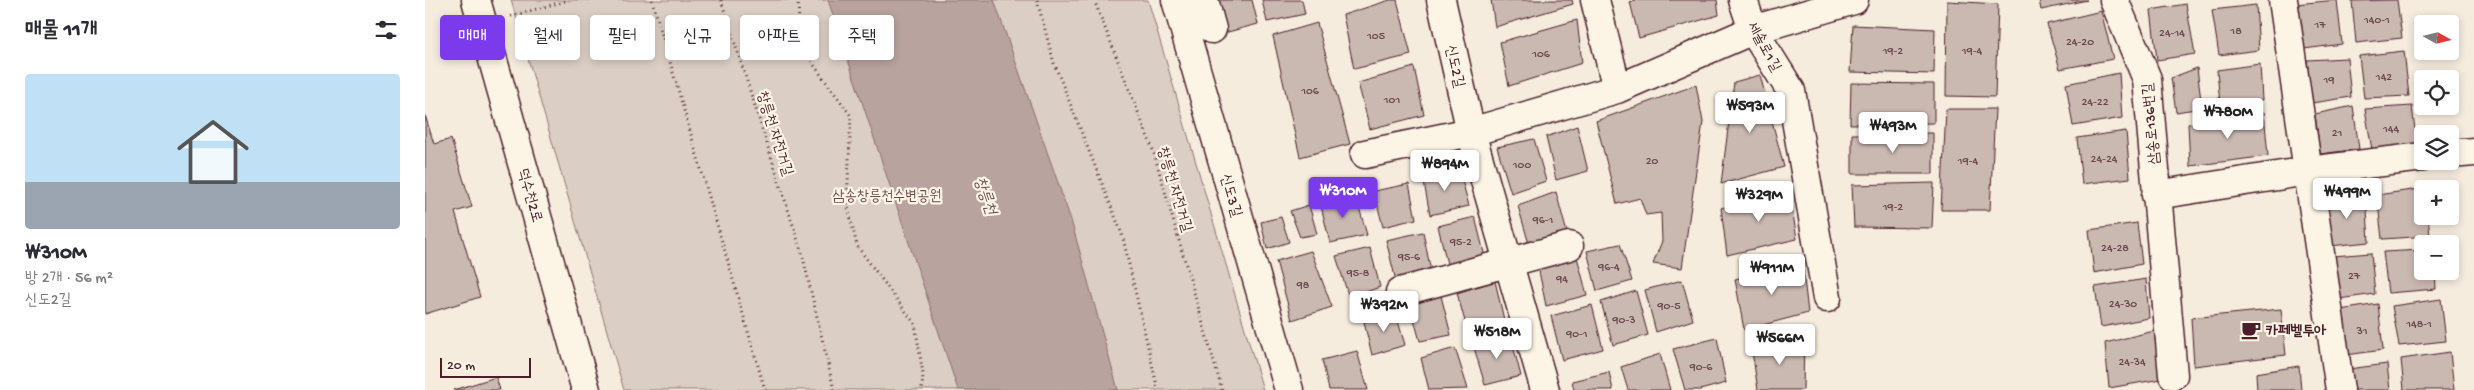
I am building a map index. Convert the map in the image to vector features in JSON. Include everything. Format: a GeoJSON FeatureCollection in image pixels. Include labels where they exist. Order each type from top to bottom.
{"type":"FeatureCollection","features":[{"type":"Feature","properties":{"kind":"street","name":"덕수천2로"},"geometry":{"type":"LineString","coordinates":[[476,0],[586,390]]}},
{"type":"Feature","properties":{"kind":"street","name":"신도3길"},"geometry":{"type":"LineString","coordinates":[[1176,0],[1289,390]]}},
{"type":"Feature","properties":{"kind":"street"},"geometry":{"type":"LineString","coordinates":[[1204,0],[1212,29]]}},
{"type":"Feature","properties":{"kind":"street","name":"신도2길"},"geometry":{"type":"LineString","coordinates":[[1441,0],[1471,132],[1545,390]]}},
{"type":"Feature","properties":{"kind":"street"},"geometry":{"type":"LineString","coordinates":[[1595,0],[1617,88]]}},
{"type":"Feature","properties":{"kind":"street","name":"세솔로1길"},"geometry":{"type":"LineString","coordinates":[[1743,0],[1753,30],[1791,91],[1827,298]]}},
{"type":"Feature","properties":{"kind":"street"},"geometry":{"type":"LineString","coordinates":[[1365,154],[1471,132],[1617,88],[1753,30],[1854,0]]}},
{"type":"Feature","properties":{"kind":"street","name":"삼송로136번길"},"geometry":{"type":"LineString","coordinates":[[2114,0],[2147,79],[2173,374]]}},
{"type":"Feature","properties":{"kind":"street"},"geometry":{"type":"LineString","coordinates":[[2283,0],[2340,390]]}},
{"type":"Feature","properties":{"kind":"street"},"geometry":{"type":"LineString","coordinates":[[2459,153],[2474,152]]}},
{"type":"Feature","properties":{"kind":"street"},"geometry":{"type":"LineString","coordinates":[[2156,195],[2308,170],[2414,158]]}},
{"type":"Feature","properties":{"kind":"street"},"geometry":{"type":"LineString","coordinates":[[1400,292],[1569,246]]}},
{"type":"Feature","properties":{"kind":"path"},"geometry":{"type":"LineString","coordinates":[[505,18],[569,0]]}},
{"type":"Feature","properties":{"kind":"path"},"geometry":{"type":"LineString","coordinates":[[652,0],[765,390]]}},
{"type":"Feature","properties":{"kind":"path","name":"창릉천 자전거길"},"geometry":{"type":"LineString","coordinates":[[721,0],[802,253],[834,390]]}},
{"type":"Feature","properties":{"kind":"path"},"geometry":{"type":"LineString","coordinates":[[799,0],[800,46],[851,116],[847,203],[857,246],[915,324],[923,374],[922,390]]}},
{"type":"Feature","properties":{"kind":"path"},"geometry":{"type":"LineString","coordinates":[[1037,0],[1054,64],[1121,234],[1158,390]]}},
{"type":"Feature","properties":{"kind":"path","name":"창릉천 자전거길"},"geometry":{"type":"LineString","coordinates":[[1094,0],[1153,150],[1222,390]]}},
{"type":"Feature","properties":{"kind":"green space","name":"삼송창릉천수변공원"},"geometry":{"type":"Polygon","coordinates":[[[511,0],[1148,0],[1263,390],[624,390],[528,60],[580,60],[580,15],[515,15],[511,0]]]}},
{"type":"Feature","properties":{"kind":"water","name":"창릉천"},"geometry":{"type":"Polygon","coordinates":[[[828,0],[994,0],[1071,220],[1118,390],[958,390],[848,60],[894,60],[894,15],[833,15],[828,0]]]}},
{"type":"Feature","properties":{"kind":"building"},"geometry":{"type":"Polygon","coordinates":[[[1214,0],[1252,0],[1258,24],[1224,33],[1214,0]]]}},
{"type":"Feature","properties":{"kind":"building"},"geometry":{"type":"Polygon","coordinates":[[[1262,0],[1302,0],[1305,14],[1267,22],[1262,0]]]}},
{"type":"Feature","properties":{"kind":"building"},"geometry":{"type":"Polygon","coordinates":[[[1390,0],[1397,0],[1411,55],[1354,69],[1343,15],[1390,0]]]}},
{"type":"Feature","properties":{"kind":"building"},"geometry":{"type":"Polygon","coordinates":[[[1491,0],[1572,0],[1573,4],[1495,27],[1491,0]]]}},
{"type":"Feature","properties":{"kind":"building"},"geometry":{"type":"Polygon","coordinates":[[[1636,0],[1717,0],[1719,15],[1639,38],[1630,2],[1636,0]]]}},
{"type":"Feature","properties":{"kind":"building"},"geometry":{"type":"Polygon","coordinates":[[[2039,0],[2087,0],[2041,10],[2039,0]]]}},
{"type":"Feature","properties":{"kind":"building"},"geometry":{"type":"Polygon","coordinates":[[[2337,0],[2342,44],[2304,49],[2296,4],[2337,0]]]}},
{"type":"Feature","properties":{"kind":"building"},"geometry":{"type":"Polygon","coordinates":[[[2397,0],[2402,38],[2356,43],[2352,1],[2397,0]]]}},
{"type":"Feature","properties":{"kind":"building"},"geometry":{"type":"Polygon","coordinates":[[[1947,1],[1998,4],[1995,97],[1946,96],[1947,1]]]}},
{"type":"Feature","properties":{"kind":"building"},"geometry":{"type":"Polygon","coordinates":[[[2186,4],[2195,54],[2157,60],[2151,10],[2186,4]]]}},
{"type":"Feature","properties":{"kind":"building"},"geometry":{"type":"Polygon","coordinates":[[[2256,5],[2259,50],[2219,55],[2212,10],[2256,5]]]}},
{"type":"Feature","properties":{"kind":"building"},"geometry":{"type":"Polygon","coordinates":[[[2101,11],[2113,59],[2060,69],[2047,24],[2101,11]]]}},
{"type":"Feature","properties":{"kind":"building"},"geometry":{"type":"Polygon","coordinates":[[[1577,20],[1582,63],[1509,86],[1500,42],[1577,20]]]}},
{"type":"Feature","properties":{"kind":"building"},"geometry":{"type":"Polygon","coordinates":[[[1317,23],[1350,144],[1300,157],[1273,36],[1317,23]]]}},
{"type":"Feature","properties":{"kind":"building"},"geometry":{"type":"Polygon","coordinates":[[[1853,25],[1935,29],[1934,74],[1850,72],[1853,25]]]}},
{"type":"Feature","properties":{"kind":"building"},"geometry":{"type":"Polygon","coordinates":[[[2404,51],[2409,96],[2364,98],[2359,56],[2404,51]]]}},
{"type":"Feature","properties":{"kind":"building"},"geometry":{"type":"Polygon","coordinates":[[[2347,58],[2351,97],[2312,103],[2307,60],[2347,58]]]}},
{"type":"Feature","properties":{"kind":"building"},"geometry":{"type":"Polygon","coordinates":[[[2260,64],[2262,100],[2220,105],[2217,70],[2260,64]]]}},
{"type":"Feature","properties":{"kind":"building"},"geometry":{"type":"Polygon","coordinates":[[[1414,67],[1424,115],[1370,129],[1358,83],[1414,67]]]}},
{"type":"Feature","properties":{"kind":"building"},"geometry":{"type":"Polygon","coordinates":[[[2197,68],[2202,108],[2176,112],[2171,78],[2197,68]]]}},
{"type":"Feature","properties":{"kind":"building"},"geometry":{"type":"Polygon","coordinates":[[[2119,73],[2122,118],[2073,126],[2066,84],[2119,73]]]}},
{"type":"Feature","properties":{"kind":"building"},"geometry":{"type":"Polygon","coordinates":[[[1760,75],[1784,167],[1721,184],[1734,82],[1760,75]]]}},
{"type":"Feature","properties":{"kind":"building"},"geometry":{"type":"Polygon","coordinates":[[[1851,83],[1934,84],[1934,123],[1850,124],[1851,83]]]}},
{"type":"Feature","properties":{"kind":"building"},"geometry":{"type":"Polygon","coordinates":[[[1696,85],[1703,122],[1682,268],[1653,264],[1662,241],[1661,213],[1646,215],[1640,198],[1617,204],[1596,121],[1696,85]]]}},
{"type":"Feature","properties":{"kind":"building"},"geometry":{"type":"Polygon","coordinates":[[[2353,106],[2359,149],[2320,154],[2315,114],[2353,106]]]}},
{"type":"Feature","properties":{"kind":"building"},"geometry":{"type":"Polygon","coordinates":[[[2412,106],[2414,146],[2372,150],[2365,109],[2412,106]]]}},
{"type":"Feature","properties":{"kind":"building"},"geometry":{"type":"Polygon","coordinates":[[[1946,109],[1995,109],[1990,210],[1941,210],[1946,109]]]}},
{"type":"Feature","properties":{"kind":"building"},"geometry":{"type":"Polygon","coordinates":[[[2264,112],[2268,156],[2190,166],[2188,124],[2264,112]]]}},
{"type":"Feature","properties":{"kind":"building"},"geometry":{"type":"Polygon","coordinates":[[[425,115],[434,144],[451,139],[472,207],[455,212],[480,297],[425,314],[425,115]]]}},
{"type":"Feature","properties":{"kind":"building"},"geometry":{"type":"Polygon","coordinates":[[[1577,126],[1588,171],[1556,180],[1546,137],[1577,126]]]}},
{"type":"Feature","properties":{"kind":"building"},"geometry":{"type":"Polygon","coordinates":[[[2126,131],[2130,178],[2082,184],[2077,138],[2126,131]]]}},
{"type":"Feature","properties":{"kind":"building"},"geometry":{"type":"Polygon","coordinates":[[[1933,133],[1933,174],[1852,174],[1852,134],[1933,133]]]}},
{"type":"Feature","properties":{"kind":"building"},"geometry":{"type":"Polygon","coordinates":[[[1534,139],[1546,181],[1511,193],[1497,147],[1534,139]]]}},
{"type":"Feature","properties":{"kind":"building"},"geometry":{"type":"Polygon","coordinates":[[[1459,169],[1469,206],[1430,215],[1423,177],[1459,169]]]}},
{"type":"Feature","properties":{"kind":"building"},"geometry":{"type":"Polygon","coordinates":[[[1934,183],[1932,228],[1854,227],[1852,185],[1934,183]]]}},
{"type":"Feature","properties":{"kind":"building"},"geometry":{"type":"Polygon","coordinates":[[[1409,184],[1416,219],[1383,227],[1374,191],[1409,184]]]}},
{"type":"Feature","properties":{"kind":"building"},"geometry":{"type":"Polygon","coordinates":[[[1789,189],[1797,239],[1727,255],[1721,208],[1789,189]]]}},
{"type":"Feature","properties":{"kind":"building"},"geometry":{"type":"Polygon","coordinates":[[[2414,190],[2414,225],[2429,225],[2430,235],[2382,239],[2377,195],[2414,190]]]}},
{"type":"Feature","properties":{"kind":"building"},"geometry":{"type":"Polygon","coordinates":[[[1556,192],[1567,233],[1529,244],[1518,206],[1556,192]]]}},
{"type":"Feature","properties":{"kind":"building"},"geometry":{"type":"Polygon","coordinates":[[[2366,194],[2369,242],[2330,246],[2323,199],[2366,194]]]}},
{"type":"Feature","properties":{"kind":"building"},"geometry":{"type":"Polygon","coordinates":[[[1356,197],[1367,235],[1330,243],[1320,202],[1356,197]]]}},
{"type":"Feature","properties":{"kind":"building"},"geometry":{"type":"Polygon","coordinates":[[[1309,205],[1317,234],[1300,237],[1290,211],[1309,205]]]}},
{"type":"Feature","properties":{"kind":"building"},"geometry":{"type":"Polygon","coordinates":[[[1281,217],[1289,242],[1267,249],[1261,222],[1281,217]]]}},
{"type":"Feature","properties":{"kind":"building"},"geometry":{"type":"Polygon","coordinates":[[[1475,217],[1485,257],[1448,268],[1438,226],[1475,217]]]}},
{"type":"Feature","properties":{"kind":"building"},"geometry":{"type":"Polygon","coordinates":[[[2137,223],[2142,264],[2094,273],[2089,230],[2137,223]]]}},
{"type":"Feature","properties":{"kind":"building"},"geometry":{"type":"Polygon","coordinates":[[[1423,232],[1431,272],[1396,281],[1386,240],[1423,232]]]}},
{"type":"Feature","properties":{"kind":"building"},"geometry":{"type":"Polygon","coordinates":[[[1620,244],[1632,281],[1597,291],[1587,251],[1620,244]]]}},
{"type":"Feature","properties":{"kind":"building"},"geometry":{"type":"Polygon","coordinates":[[[1370,248],[1380,287],[1349,298],[1336,256],[1370,248]]]}},
{"type":"Feature","properties":{"kind":"building"},"geometry":{"type":"Polygon","coordinates":[[[2414,250],[2414,280],[2436,280],[2436,289],[2388,293],[2383,252],[2414,250]]]}},
{"type":"Feature","properties":{"kind":"building"},"geometry":{"type":"Polygon","coordinates":[[[1311,251],[1332,307],[1292,320],[1276,261],[1311,251]]]}},
{"type":"Feature","properties":{"kind":"building"},"geometry":{"type":"Polygon","coordinates":[[[1576,253],[1587,295],[1546,306],[1537,261],[1576,253]]]}},
{"type":"Feature","properties":{"kind":"building"},"geometry":{"type":"Polygon","coordinates":[[[2371,253],[2375,294],[2339,299],[2333,256],[2371,253]]]}},
{"type":"Feature","properties":{"kind":"building"},"geometry":{"type":"Polygon","coordinates":[[[1802,261],[1808,313],[1744,330],[1735,279],[1802,261]]]}},
{"type":"Feature","properties":{"kind":"building"},"geometry":{"type":"Polygon","coordinates":[[[2146,279],[2149,318],[2101,327],[2095,287],[2146,279]]]}},
{"type":"Feature","properties":{"kind":"building"},"geometry":{"type":"Polygon","coordinates":[[[1682,280],[1693,320],[1656,332],[1645,290],[1682,280]]]}},
{"type":"Feature","properties":{"kind":"building"},"geometry":{"type":"Polygon","coordinates":[[[1495,281],[1505,324],[1468,332],[1457,293],[1495,281]]]}},
{"type":"Feature","properties":{"kind":"building"},"geometry":{"type":"Polygon","coordinates":[[[1636,291],[1648,335],[1613,345],[1601,302],[1636,291]]]}},
{"type":"Feature","properties":{"kind":"building"},"geometry":{"type":"Polygon","coordinates":[[[1441,296],[1451,335],[1420,341],[1410,305],[1441,296]]]}},
{"type":"Feature","properties":{"kind":"building"},"geometry":{"type":"Polygon","coordinates":[[[2441,299],[2446,341],[2399,346],[2392,306],[2441,299]]]}},
{"type":"Feature","properties":{"kind":"building"},"geometry":{"type":"Polygon","coordinates":[[[2378,304],[2383,350],[2346,355],[2340,310],[2378,304]]]}},
{"type":"Feature","properties":{"kind":"building"},"geometry":{"type":"Polygon","coordinates":[[[1592,305],[1603,349],[1562,360],[1551,316],[1592,305]]]}},
{"type":"Feature","properties":{"kind":"building"},"geometry":{"type":"Polygon","coordinates":[[[2281,309],[2286,355],[2194,366],[2191,318],[2281,309]]]}},
{"type":"Feature","properties":{"kind":"building"},"geometry":{"type":"Polygon","coordinates":[[[1395,311],[1405,345],[1372,355],[1364,322],[1395,311]]]}},
{"type":"Feature","properties":{"kind":"building"},"geometry":{"type":"Polygon","coordinates":[[[2154,331],[2161,379],[2109,388],[2105,343],[2154,331]]]}},
{"type":"Feature","properties":{"kind":"building"},"geometry":{"type":"Polygon","coordinates":[[[1510,334],[1521,376],[1485,385],[1473,344],[1510,334]]]}},
{"type":"Feature","properties":{"kind":"building"},"geometry":{"type":"Polygon","coordinates":[[[1804,337],[1803,390],[1758,390],[1752,351],[1804,337]]]}},
{"type":"Feature","properties":{"kind":"building"},"geometry":{"type":"Polygon","coordinates":[[[1717,338],[1726,383],[1700,390],[1685,390],[1673,349],[1717,338]]]}},
{"type":"Feature","properties":{"kind":"building"},"geometry":{"type":"Polygon","coordinates":[[[1455,348],[1468,389],[1429,390],[1421,358],[1455,348]]]}},
{"type":"Feature","properties":{"kind":"building"},"geometry":{"type":"Polygon","coordinates":[[[1357,351],[1368,390],[1329,390],[1322,360],[1357,351]]]}},
{"type":"Feature","properties":{"kind":"building"},"geometry":{"type":"Polygon","coordinates":[[[2450,352],[2454,390],[2404,390],[2401,359],[2450,352]]]}},
{"type":"Feature","properties":{"kind":"building"},"geometry":{"type":"Polygon","coordinates":[[[1660,354],[1670,390],[1628,390],[1621,367],[1660,354]]]}},
{"type":"Feature","properties":{"kind":"building"},"geometry":{"type":"Polygon","coordinates":[[[2387,364],[2390,390],[2352,390],[2348,369],[2387,364]]]}},
{"type":"Feature","properties":{"kind":"building"},"geometry":{"type":"Polygon","coordinates":[[[2299,366],[2301,390],[2257,390],[2256,373],[2299,366]]]}},
{"type":"Feature","properties":{"kind":"building"},"geometry":{"type":"Polygon","coordinates":[[[1609,372],[1613,390],[1574,390],[1572,381],[1609,372]]]}},
{"type":"Feature","properties":{"kind":"building"},"geometry":{"type":"Polygon","coordinates":[[[496,377],[500,390],[454,390],[496,377]]]}},
{"type":"Feature","properties":{"kind":"place","name":"카페벨투아"},"geometry":{"type":"Point","coordinates":[2251,330]}}]}
